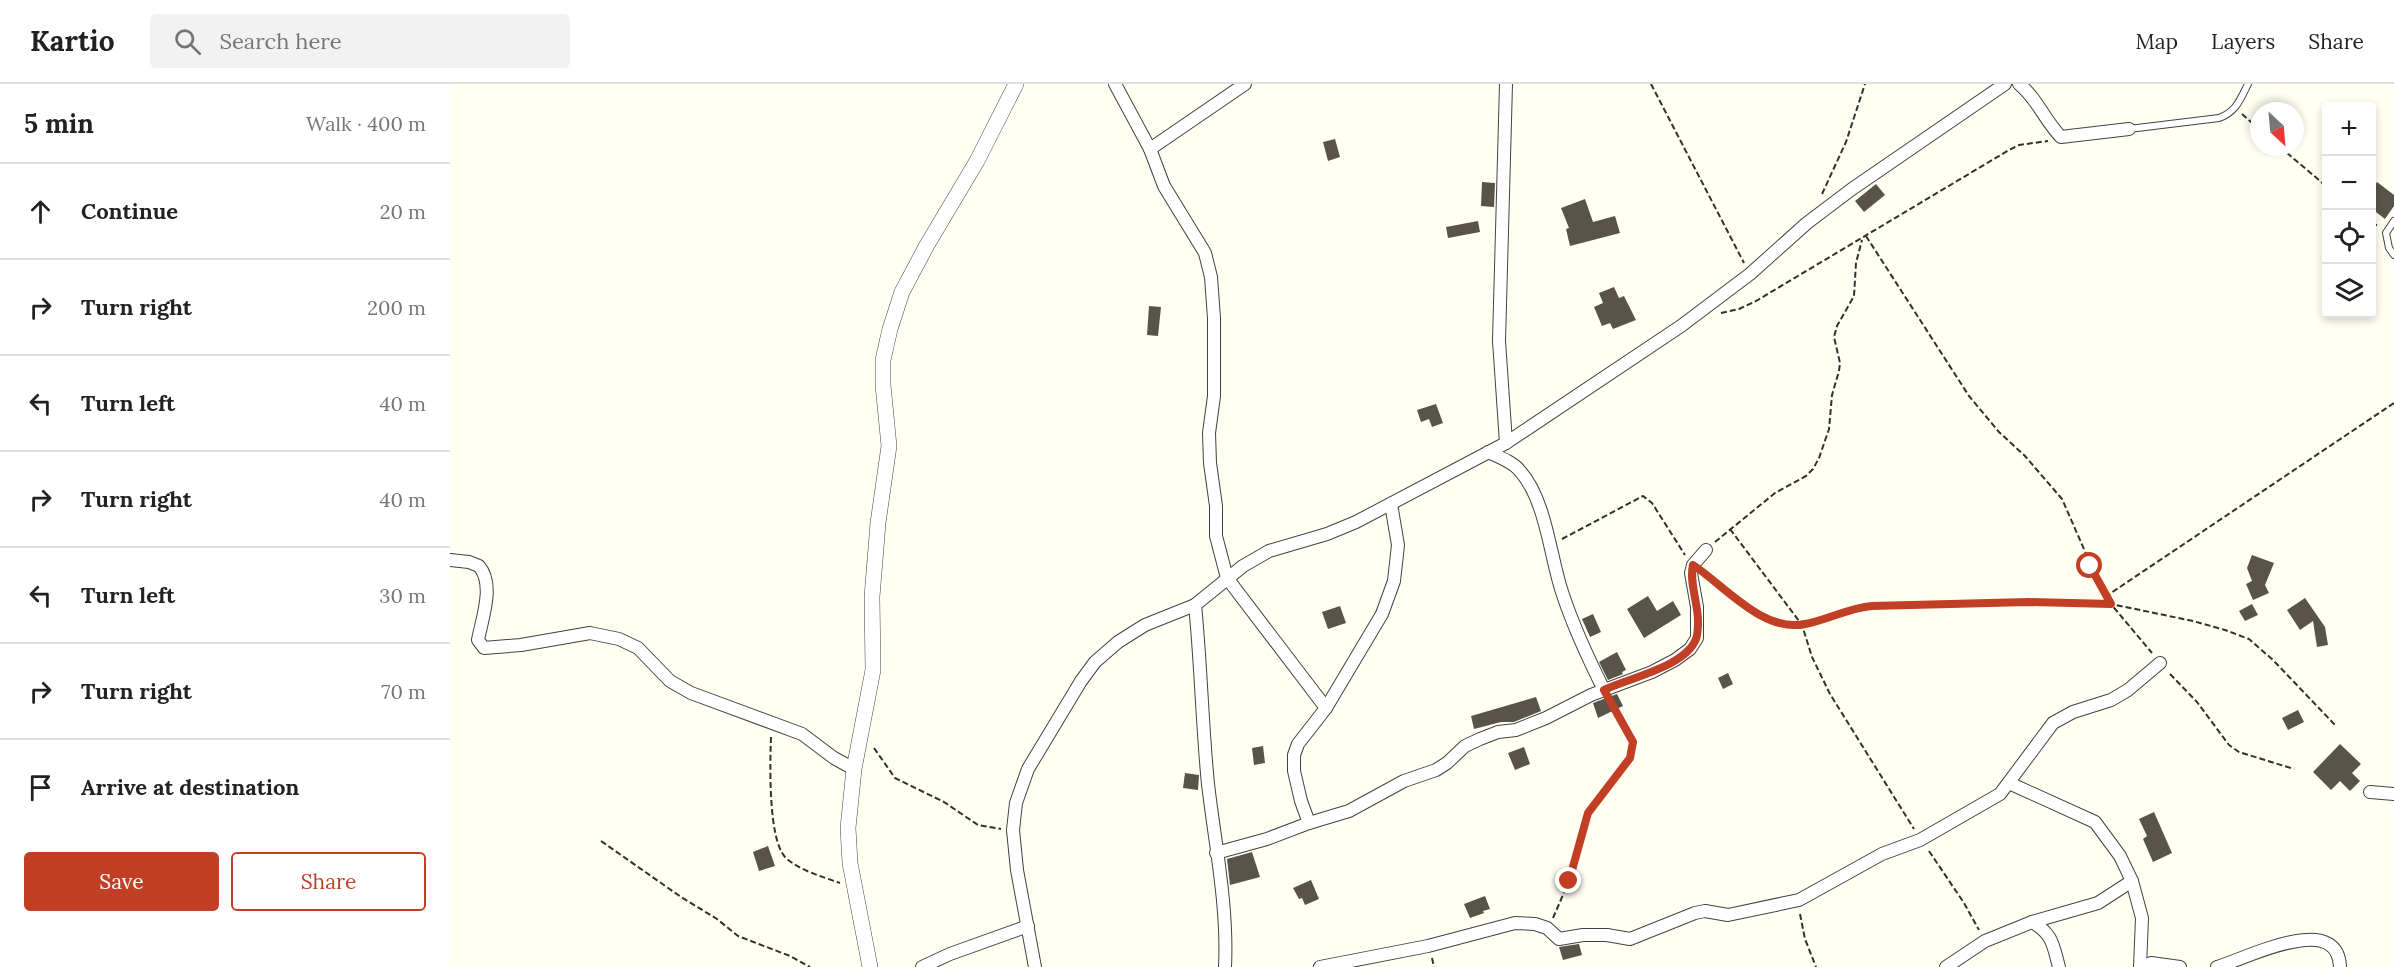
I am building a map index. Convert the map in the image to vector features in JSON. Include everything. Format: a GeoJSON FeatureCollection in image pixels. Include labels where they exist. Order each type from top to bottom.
{"type":"FeatureCollection","features":[{"type":"Feature","properties":{"kind":"street"},"geometry":{"type":"LineString","coordinates":[[870,967],[854,888],[848,828],[854,769],[864,727],[873,670],[871,621],[874,558],[889,446],[883,360],[890,329],[907,283],[977,160],[1016,84]]}},
{"type":"Feature","properties":{"kind":"street"},"geometry":{"type":"LineString","coordinates":[[1115,84],[1150,149],[1164,186],[1205,253],[1211,278],[1214,396],[1209,433],[1210,463],[1216,506],[1216,536],[1227,578],[1326,708]]}},
{"type":"Feature","properties":{"kind":"street"},"geometry":{"type":"LineString","coordinates":[[1150,149],[1245,84]]}},
{"type":"Feature","properties":{"kind":"street"},"geometry":{"type":"LineString","coordinates":[[1506,84],[1499,330],[1506,443]]}},
{"type":"Feature","properties":{"kind":"street"},"geometry":{"type":"LineString","coordinates":[[1035,967],[1017,870],[1013,830],[1016,803],[1028,769],[1095,662],[1118,642],[1144,625],[1195,604],[1243,566],[1269,551],[1327,534],[1356,522],[1506,443],[1629,359],[1682,326],[1750,274],[1808,223],[1852,189],[2005,84]]}},
{"type":"Feature","properties":{"kind":"street"},"geometry":{"type":"LineString","coordinates":[[2019,84],[2031,96],[2051,127],[2061,137],[2129,129]]}},
{"type":"Feature","properties":{"kind":"street"},"geometry":{"type":"LineString","coordinates":[[1488,452],[1519,469],[1528,483],[1551,544],[1561,590],[1572,621],[1604,690]]}},
{"type":"Feature","properties":{"kind":"street"},"geometry":{"type":"LineString","coordinates":[[1309,823],[1297,781],[1294,755],[1298,744],[1326,708],[1382,614],[1394,581],[1398,545],[1391,504]]}},
{"type":"Feature","properties":{"kind":"street"},"geometry":{"type":"LineString","coordinates":[[1216,853],[1276,836],[1349,811],[1404,781],[1436,770],[1448,763],[1465,747],[1480,739],[1516,730],[1546,718],[1675,660],[1690,649],[1697,638],[1696,596],[1691,573],[1693,565],[1706,550]]}},
{"type":"Feature","properties":{"kind":"street"},"geometry":{"type":"LineString","coordinates":[[450,560],[469,562],[479,566],[487,580],[487,594],[478,640],[484,648],[520,645],[590,633],[619,639],[638,648],[670,681],[691,693],[802,734],[834,758],[854,769]]}},
{"type":"Feature","properties":{"kind":"street"},"geometry":{"type":"LineString","coordinates":[[1195,604],[1208,785],[1225,934],[1225,967]]}},
{"type":"Feature","properties":{"kind":"street"},"geometry":{"type":"LineString","coordinates":[[1320,967],[1428,946],[1489,928],[1515,923],[1535,924],[1547,928],[1559,939],[1583,935],[1607,935],[1630,939],[1695,913],[1705,911],[1728,915],[1799,900],[1864,863],[1903,845],[1920,840],[2000,795],[2053,723],[2073,712],[2111,700],[2128,690],[2160,663]]}},
{"type":"Feature","properties":{"kind":"street"},"geometry":{"type":"LineString","coordinates":[[2010,783],[2095,822],[2121,856],[2132,881],[2142,918],[2141,967],[2151,963],[2180,967]]}},
{"type":"Feature","properties":{"kind":"street"},"geometry":{"type":"LineString","coordinates":[[2370,792],[2394,794]]}},
{"type":"Feature","properties":{"kind":"street"},"geometry":{"type":"LineString","coordinates":[[1946,967],[1985,941],[2032,922],[2067,914],[2098,903],[2132,881]]}},
{"type":"Feature","properties":{"kind":"street"},"geometry":{"type":"LineString","coordinates":[[2032,922],[2045,929],[2050,937],[2059,967]]}},
{"type":"Feature","properties":{"kind":"street"},"geometry":{"type":"LineString","coordinates":[[922,967],[950,954],[1028,926]]}},
{"type":"Feature","properties":{"kind":"street"},"geometry":{"type":"LineString","coordinates":[[2217,967],[2247,955],[2312,939],[2331,945],[2337,950],[2340,967]]}},
{"type":"Feature","properties":{"kind":"lane"},"geometry":{"type":"LineString","coordinates":[[2129,129],[2219,118],[2235,110],[2248,84]]}},
{"type":"Feature","properties":{"kind":"lane"},"geometry":{"type":"LineString","coordinates":[[2394,221],[2386,233],[2389,248],[2394,255]]}},
{"type":"Feature","properties":{"kind":"path"},"geometry":{"type":"LineString","coordinates":[[1651,84],[1750,274]]}},
{"type":"Feature","properties":{"kind":"path"},"geometry":{"type":"LineString","coordinates":[[1820,197],[1846,142],[1865,84]]}},
{"type":"Feature","properties":{"kind":"path"},"geometry":{"type":"LineString","coordinates":[[2235,110],[2250,122]]}},
{"type":"Feature","properties":{"kind":"path"},"geometry":{"type":"LineString","coordinates":[[1716,314],[1739,309],[1756,302],[2019,145],[2061,137]]}},
{"type":"Feature","properties":{"kind":"path"},"geometry":{"type":"LineString","coordinates":[[2291,156],[2322,183]]}},
{"type":"Feature","properties":{"kind":"path"},"geometry":{"type":"LineString","coordinates":[[1866,236],[1969,396],[1999,432],[2025,456],[2062,499],[2105,597],[2160,663],[2197,702],[2229,745],[2239,752],[2294,770]]}},
{"type":"Feature","properties":{"kind":"path"},"geometry":{"type":"LineString","coordinates":[[1706,550],[1775,493],[1806,476],[1819,458],[1829,429],[1832,395],[1840,363],[1834,337],[1854,296],[1856,263],[1862,238]]}},
{"type":"Feature","properties":{"kind":"path"},"geometry":{"type":"LineString","coordinates":[[2105,597],[2394,403]]}},
{"type":"Feature","properties":{"kind":"path"},"geometry":{"type":"LineString","coordinates":[[1551,544],[1643,496],[1652,503],[1693,565],[1714,579],[1750,610],[1766,619],[1786,624],[1802,625],[1856,608],[1872,606],[2028,602],[2111,604],[2193,621],[2249,639],[2273,660],[2336,726]]}},
{"type":"Feature","properties":{"kind":"path"},"geometry":{"type":"LineString","coordinates":[[1730,529],[1802,625],[1812,657],[1830,694],[1920,840],[1964,903],[1985,941]]}},
{"type":"Feature","properties":{"kind":"path"},"geometry":{"type":"LineString","coordinates":[[1547,928],[1569,881],[1588,813],[1630,758],[1633,742],[1604,690]]}},
{"type":"Feature","properties":{"kind":"path"},"geometry":{"type":"LineString","coordinates":[[772,723],[770,764],[773,813],[776,837],[784,856],[815,874],[854,888]]}},
{"type":"Feature","properties":{"kind":"path"},"geometry":{"type":"LineString","coordinates":[[864,727],[876,754],[895,778],[944,802],[978,825],[1013,830]]}},
{"type":"Feature","properties":{"kind":"path"},"geometry":{"type":"LineString","coordinates":[[601,841],[681,897],[717,919],[738,936],[790,956],[810,967]]}},
{"type":"Feature","properties":{"kind":"path"},"geometry":{"type":"LineString","coordinates":[[1799,900],[1805,939],[1816,967]]}},
{"type":"Feature","properties":{"kind":"building"},"geometry":{"type":"Polygon","coordinates":[[[1335,139],[1340,157],[1328,161],[1323,142],[1335,139]]]}},
{"type":"Feature","properties":{"kind":"building"},"geometry":{"type":"Polygon","coordinates":[[[1482,182],[1495,183],[1494,207],[1481,206],[1482,182]]]}},
{"type":"Feature","properties":{"kind":"building"},"geometry":{"type":"Polygon","coordinates":[[[2376,183],[2394,195],[2394,206],[2385,219],[2376,212],[2376,183]]]}},
{"type":"Feature","properties":{"kind":"building"},"geometry":{"type":"Polygon","coordinates":[[[1876,184],[1885,195],[1864,212],[1855,201],[1876,184]]]}},
{"type":"Feature","properties":{"kind":"building"},"geometry":{"type":"Polygon","coordinates":[[[1585,199],[1593,222],[1615,216],[1620,233],[1570,246],[1566,229],[1569,228],[1561,208],[1585,199]]]}},
{"type":"Feature","properties":{"kind":"building"},"geometry":{"type":"Polygon","coordinates":[[[1478,221],[1480,232],[1448,238],[1446,227],[1478,221]]]}},
{"type":"Feature","properties":{"kind":"building"},"geometry":{"type":"Polygon","coordinates":[[[1614,287],[1619,298],[1624,296],[1636,320],[1613,329],[1610,323],[1602,326],[1594,307],[1603,303],[1599,293],[1614,287]]]}},
{"type":"Feature","properties":{"kind":"building"},"geometry":{"type":"Polygon","coordinates":[[[1149,306],[1161,307],[1158,336],[1147,335],[1149,306]]]}},
{"type":"Feature","properties":{"kind":"building"},"geometry":{"type":"Polygon","coordinates":[[[1436,404],[1443,423],[1432,427],[1429,419],[1421,422],[1417,410],[1436,404]]]}},
{"type":"Feature","properties":{"kind":"building"},"geometry":{"type":"Polygon","coordinates":[[[2252,555],[2274,563],[2265,585],[2269,593],[2253,600],[2246,584],[2252,581],[2247,568],[2252,555]]]}},
{"type":"Feature","properties":{"kind":"building"},"geometry":{"type":"Polygon","coordinates":[[[1648,596],[1657,611],[1673,601],[1681,615],[1644,638],[1627,609],[1648,596]]]}},
{"type":"Feature","properties":{"kind":"building"},"geometry":{"type":"Polygon","coordinates":[[[2305,598],[2325,627],[2328,645],[2317,647],[2313,621],[2300,630],[2287,610],[2305,598]]]}},
{"type":"Feature","properties":{"kind":"building"},"geometry":{"type":"Polygon","coordinates":[[[2252,604],[2258,615],[2245,621],[2239,611],[2252,604]]]}},
{"type":"Feature","properties":{"kind":"building"},"geometry":{"type":"Polygon","coordinates":[[[1340,606],[1346,623],[1328,629],[1322,612],[1340,606]]]}},
{"type":"Feature","properties":{"kind":"building"},"geometry":{"type":"Polygon","coordinates":[[[1593,614],[1601,632],[1590,637],[1582,619],[1593,614]]]}},
{"type":"Feature","properties":{"kind":"building"},"geometry":{"type":"Polygon","coordinates":[[[1617,652],[1626,670],[1622,672],[1623,674],[1608,680],[1599,662],[1617,652]]]}},
{"type":"Feature","properties":{"kind":"building"},"geometry":{"type":"Polygon","coordinates":[[[1728,673],[1733,684],[1723,689],[1718,678],[1728,673]]]}},
{"type":"Feature","properties":{"kind":"building"},"geometry":{"type":"Polygon","coordinates":[[[1617,694],[1623,706],[1598,718],[1593,703],[1617,694]]]}},
{"type":"Feature","properties":{"kind":"building"},"geometry":{"type":"Polygon","coordinates":[[[1536,697],[1541,711],[1514,722],[1501,722],[1474,729],[1471,716],[1536,697]]]}},
{"type":"Feature","properties":{"kind":"building"},"geometry":{"type":"Polygon","coordinates":[[[2298,710],[2304,722],[2288,730],[2282,718],[2298,710]]]}},
{"type":"Feature","properties":{"kind":"building"},"geometry":{"type":"Polygon","coordinates":[[[2340,744],[2361,764],[2352,773],[2360,781],[2350,791],[2340,781],[2331,790],[2313,772],[2340,744]]]}},
{"type":"Feature","properties":{"kind":"building"},"geometry":{"type":"Polygon","coordinates":[[[1263,746],[1265,763],[1254,765],[1252,748],[1263,746]]]}},
{"type":"Feature","properties":{"kind":"building"},"geometry":{"type":"Polygon","coordinates":[[[1524,747],[1530,764],[1515,770],[1508,753],[1524,747]]]}},
{"type":"Feature","properties":{"kind":"building"},"geometry":{"type":"Polygon","coordinates":[[[1185,773],[1199,775],[1198,790],[1183,788],[1185,773]]]}},
{"type":"Feature","properties":{"kind":"building"},"geometry":{"type":"Polygon","coordinates":[[[2154,812],[2172,853],[2153,862],[2143,839],[2147,836],[2139,819],[2154,812]]]}},
{"type":"Feature","properties":{"kind":"building"},"geometry":{"type":"Polygon","coordinates":[[[768,846],[775,866],[759,871],[753,852],[768,846]]]}},
{"type":"Feature","properties":{"kind":"building"},"geometry":{"type":"Polygon","coordinates":[[[1252,852],[1260,877],[1230,885],[1227,859],[1252,852]]]}},
{"type":"Feature","properties":{"kind":"building"},"geometry":{"type":"Polygon","coordinates":[[[1311,880],[1319,899],[1305,905],[1293,888],[1311,880]]]}},
{"type":"Feature","properties":{"kind":"building"},"geometry":{"type":"Polygon","coordinates":[[[1485,896],[1490,909],[1470,918],[1464,904],[1485,896]]]}},
{"type":"Feature","properties":{"kind":"building"},"geometry":{"type":"Polygon","coordinates":[[[1579,944],[1582,955],[1563,960],[1559,947],[1579,944]]]}},
{"type":"Feature","properties":{"kind":"route"},"geometry":{"type":"LineString","coordinates":[[1569,881],[1588,813],[1630,758],[1633,742],[1615,706],[1604,690],[1652,672],[1690,649],[1697,638],[1698,621],[1694,581],[1691,573],[1693,565],[1714,579],[1750,610],[1766,619],[1802,625],[1856,608],[1872,606],[2028,602],[2111,604],[2105,597],[2090,566]]}}]}
